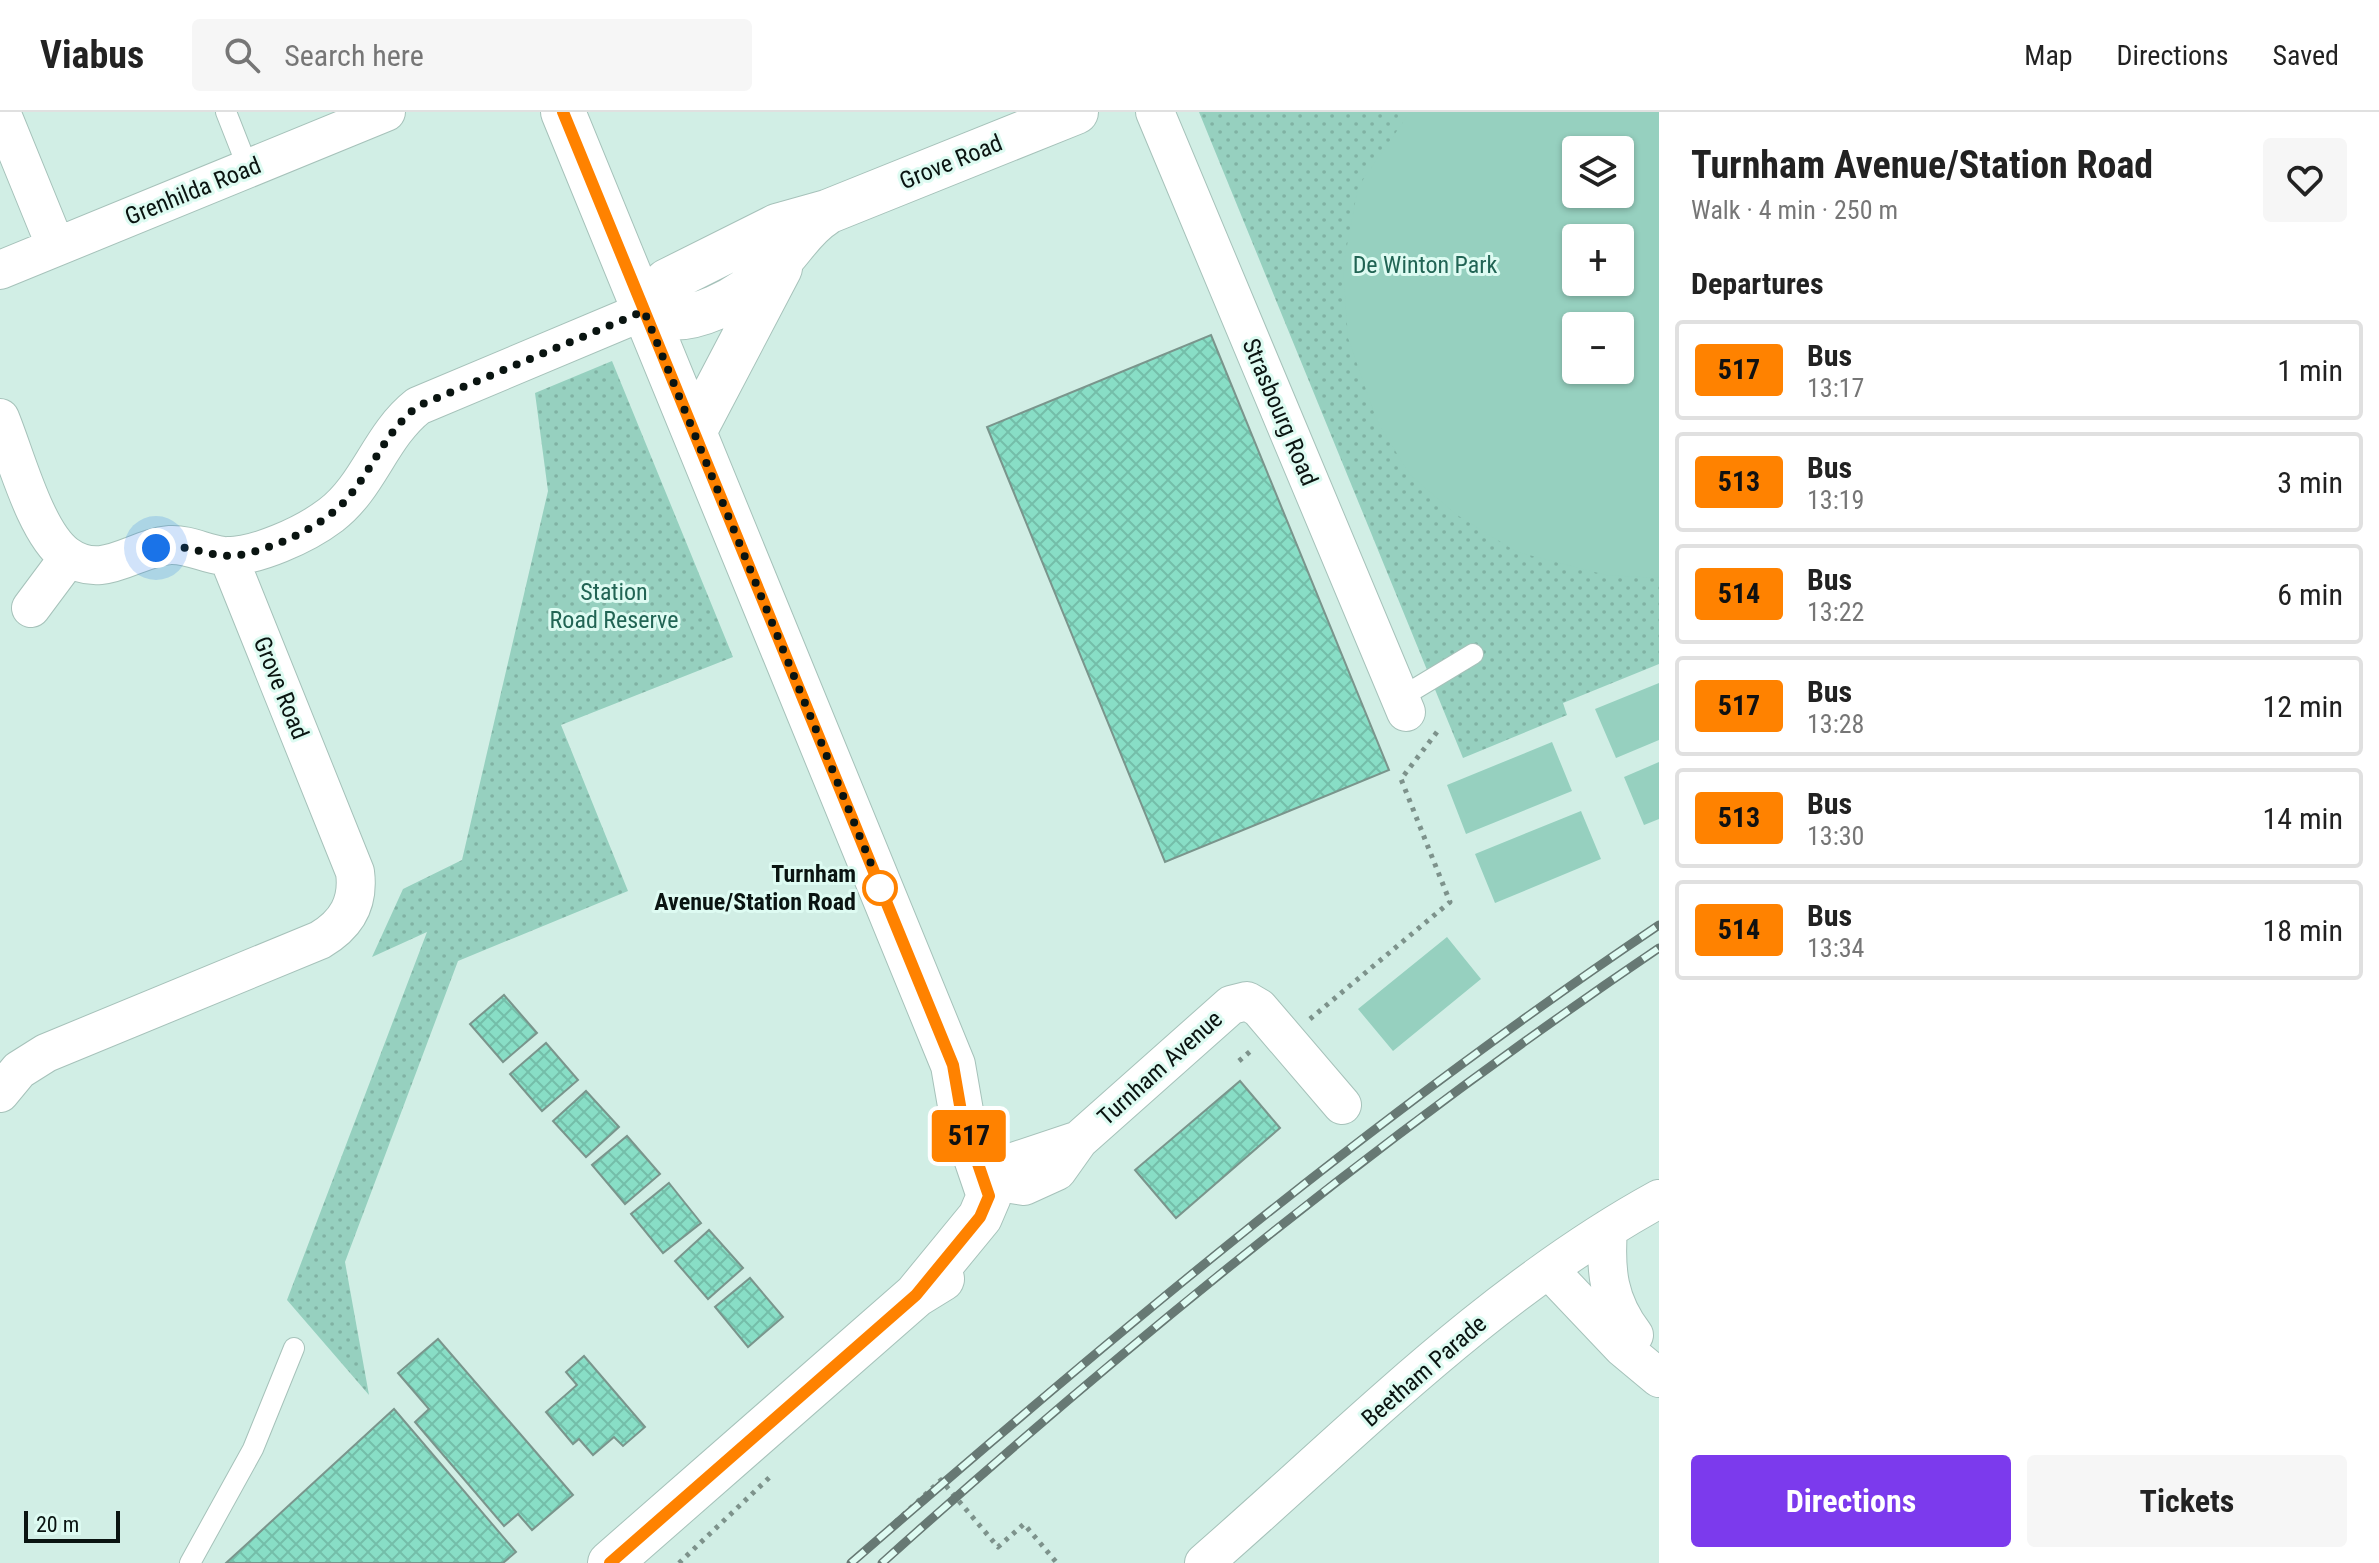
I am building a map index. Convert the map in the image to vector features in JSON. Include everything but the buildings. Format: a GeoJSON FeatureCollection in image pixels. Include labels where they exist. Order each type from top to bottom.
{"type":"FeatureCollection","features":[{"type":"Feature","properties":{"kind":"street"},"geometry":{"type":"LineString","coordinates":[[1,112],[56,247]]}},
{"type":"Feature","properties":{"kind":"street","name":"Grenhilda Road"},"geometry":{"type":"LineString","coordinates":[[0,270],[386,112]]}},
{"type":"Feature","properties":{"kind":"street"},"geometry":{"type":"LineString","coordinates":[[563,112],[953,1065],[962,1117],[999,1193],[916,1295],[610,1563]]}},
{"type":"Feature","properties":{"kind":"street","name":"Grove Road"},"geometry":{"type":"LineString","coordinates":[[0,1093],[19,1070],[46,1053],[320,940],[349,914],[357,885],[355,872],[228,556],[278,541],[330,515],[352,493],[392,429],[418,406],[644,311],[655,292],[675,276],[777,226],[827,212],[1076,112]]}},
{"type":"Feature","properties":{"kind":"street","name":"Strasbourg Road"},"geometry":{"type":"LineString","coordinates":[[1155,112],[1403,705]]}},
{"type":"Feature","properties":{"kind":"street","name":"Grove Road"},"geometry":{"type":"LineString","coordinates":[[644,311],[666,320],[698,313],[749,287],[827,212]]}},
{"type":"Feature","properties":{"kind":"street"},"geometry":{"type":"LineString","coordinates":[[694,432],[788,252]]}},
{"type":"Feature","properties":{"kind":"street"},"geometry":{"type":"LineString","coordinates":[[0,418],[44,525],[58,549],[69,557],[95,566],[108,566],[167,545],[197,547],[228,556]]}},
{"type":"Feature","properties":{"kind":"street"},"geometry":{"type":"LineString","coordinates":[[31,608],[69,557]]}},
{"type":"Feature","properties":{"kind":"street","name":"Turnham Avenue"},"geometry":{"type":"LineString","coordinates":[[999,1193],[1079,1140],[1231,1005],[1247,1001],[1259,1008],[1342,1105]]}},
{"type":"Feature","properties":{"kind":"street","name":"Beetham Parade"},"geometry":{"type":"LineString","coordinates":[[1208,1562],[1470,1330],[1608,1229],[1659,1199]]}},
{"type":"Feature","properties":{"kind":"street"},"geometry":{"type":"LineString","coordinates":[[1608,1229],[1605,1269],[1610,1294],[1625,1323],[1659,1362]]}},
{"type":"Feature","properties":{"kind":"street"},"geometry":{"type":"LineString","coordinates":[[1549,1270],[1623,1348],[1659,1378]]}},
{"type":"Feature","properties":{"kind":"lane"},"geometry":{"type":"LineString","coordinates":[[226,112],[248,168]]}},
{"type":"Feature","properties":{"kind":"lane"},"geometry":{"type":"LineString","coordinates":[[1403,705],[1434,677],[1473,654]]}},
{"type":"Feature","properties":{"kind":"lane"},"geometry":{"type":"LineString","coordinates":[[190,1563],[253,1449],[294,1348]]}},
{"type":"Feature","properties":{"kind":"path"},"geometry":{"type":"LineString","coordinates":[[1317,1013],[1450,902],[1401,779],[1434,739],[1443,715],[1434,677]]}},
{"type":"Feature","properties":{"kind":"path"},"geometry":{"type":"LineString","coordinates":[[851,1563],[941,1480],[998,1547],[1024,1524],[1057,1563]]}},
{"type":"Feature","properties":{"kind":"green space","name":"De Winton Park"},"geometry":{"type":"Polygon","coordinates":[[[1199,112],[1659,112],[1659,664],[1563,703],[1567,715],[1463,758],[1199,112]]]}},
{"type":"Feature","properties":{"kind":"green space"},"geometry":{"type":"Polygon","coordinates":[[[1410,112],[1659,112],[1659,578],[1606,575],[1517,552],[1457,515],[1410,475],[1377,421],[1348,338],[1343,267],[1358,187],[1410,112]]]}},
{"type":"Feature","properties":{"kind":"green space","name":"Station Road Reserve"},"geometry":{"type":"Polygon","coordinates":[[[612,361],[733,657],[561,725],[628,891],[458,961],[345,1262],[369,1395],[287,1300],[427,932],[372,957],[403,889],[462,860],[548,491],[535,393],[612,361]]]}},
{"type":"Feature","properties":{"kind":"green space"},"geometry":{"type":"Polygon","coordinates":[[[1659,683],[1659,740],[1616,758],[1595,709],[1659,683]]]}},
{"type":"Feature","properties":{"kind":"green space"},"geometry":{"type":"Polygon","coordinates":[[[1552,742],[1572,791],[1466,834],[1447,785],[1552,742]]]}},
{"type":"Feature","properties":{"kind":"green space"},"geometry":{"type":"Polygon","coordinates":[[[1659,762],[1659,819],[1644,825],[1624,777],[1659,762]]]}},
{"type":"Feature","properties":{"kind":"green space"},"geometry":{"type":"Polygon","coordinates":[[[1581,811],[1601,859],[1495,903],[1475,854],[1581,811]]]}},
{"type":"Feature","properties":{"kind":"green space"},"geometry":{"type":"Polygon","coordinates":[[[1447,937],[1481,979],[1393,1051],[1358,1009],[1447,937]]]}},
{"type":"Feature","properties":{"kind":"railway"},"geometry":{"type":"LineString","coordinates":[[851,1563],[1047,1394],[1345,1152],[1448,1074],[1659,925]]}},
{"type":"Feature","properties":{"kind":"railway"},"geometry":{"type":"LineString","coordinates":[[882,1563],[1069,1400],[1260,1242],[1457,1091],[1659,948]]}},
{"type":"Feature","properties":{"kind":"bus line","name":"517"},"geometry":{"type":"LineString","coordinates":[[563,112],[953,1065],[962,1117],[989,1196],[980,1217],[916,1295],[610,1563]]}},
{"type":"Feature","properties":{"kind":"place","name":"Turnham Avenue/Station Road"},"geometry":{"type":"Point","coordinates":[880,888]}},
{"type":"Feature","properties":{"kind":"route"},"geometry":{"type":"LineString","coordinates":[[156,548],[181,545],[228,556],[256,550],[319,523],[352,493],[392,429],[418,406],[644,311],[883,893],[880,888]]}}]}
